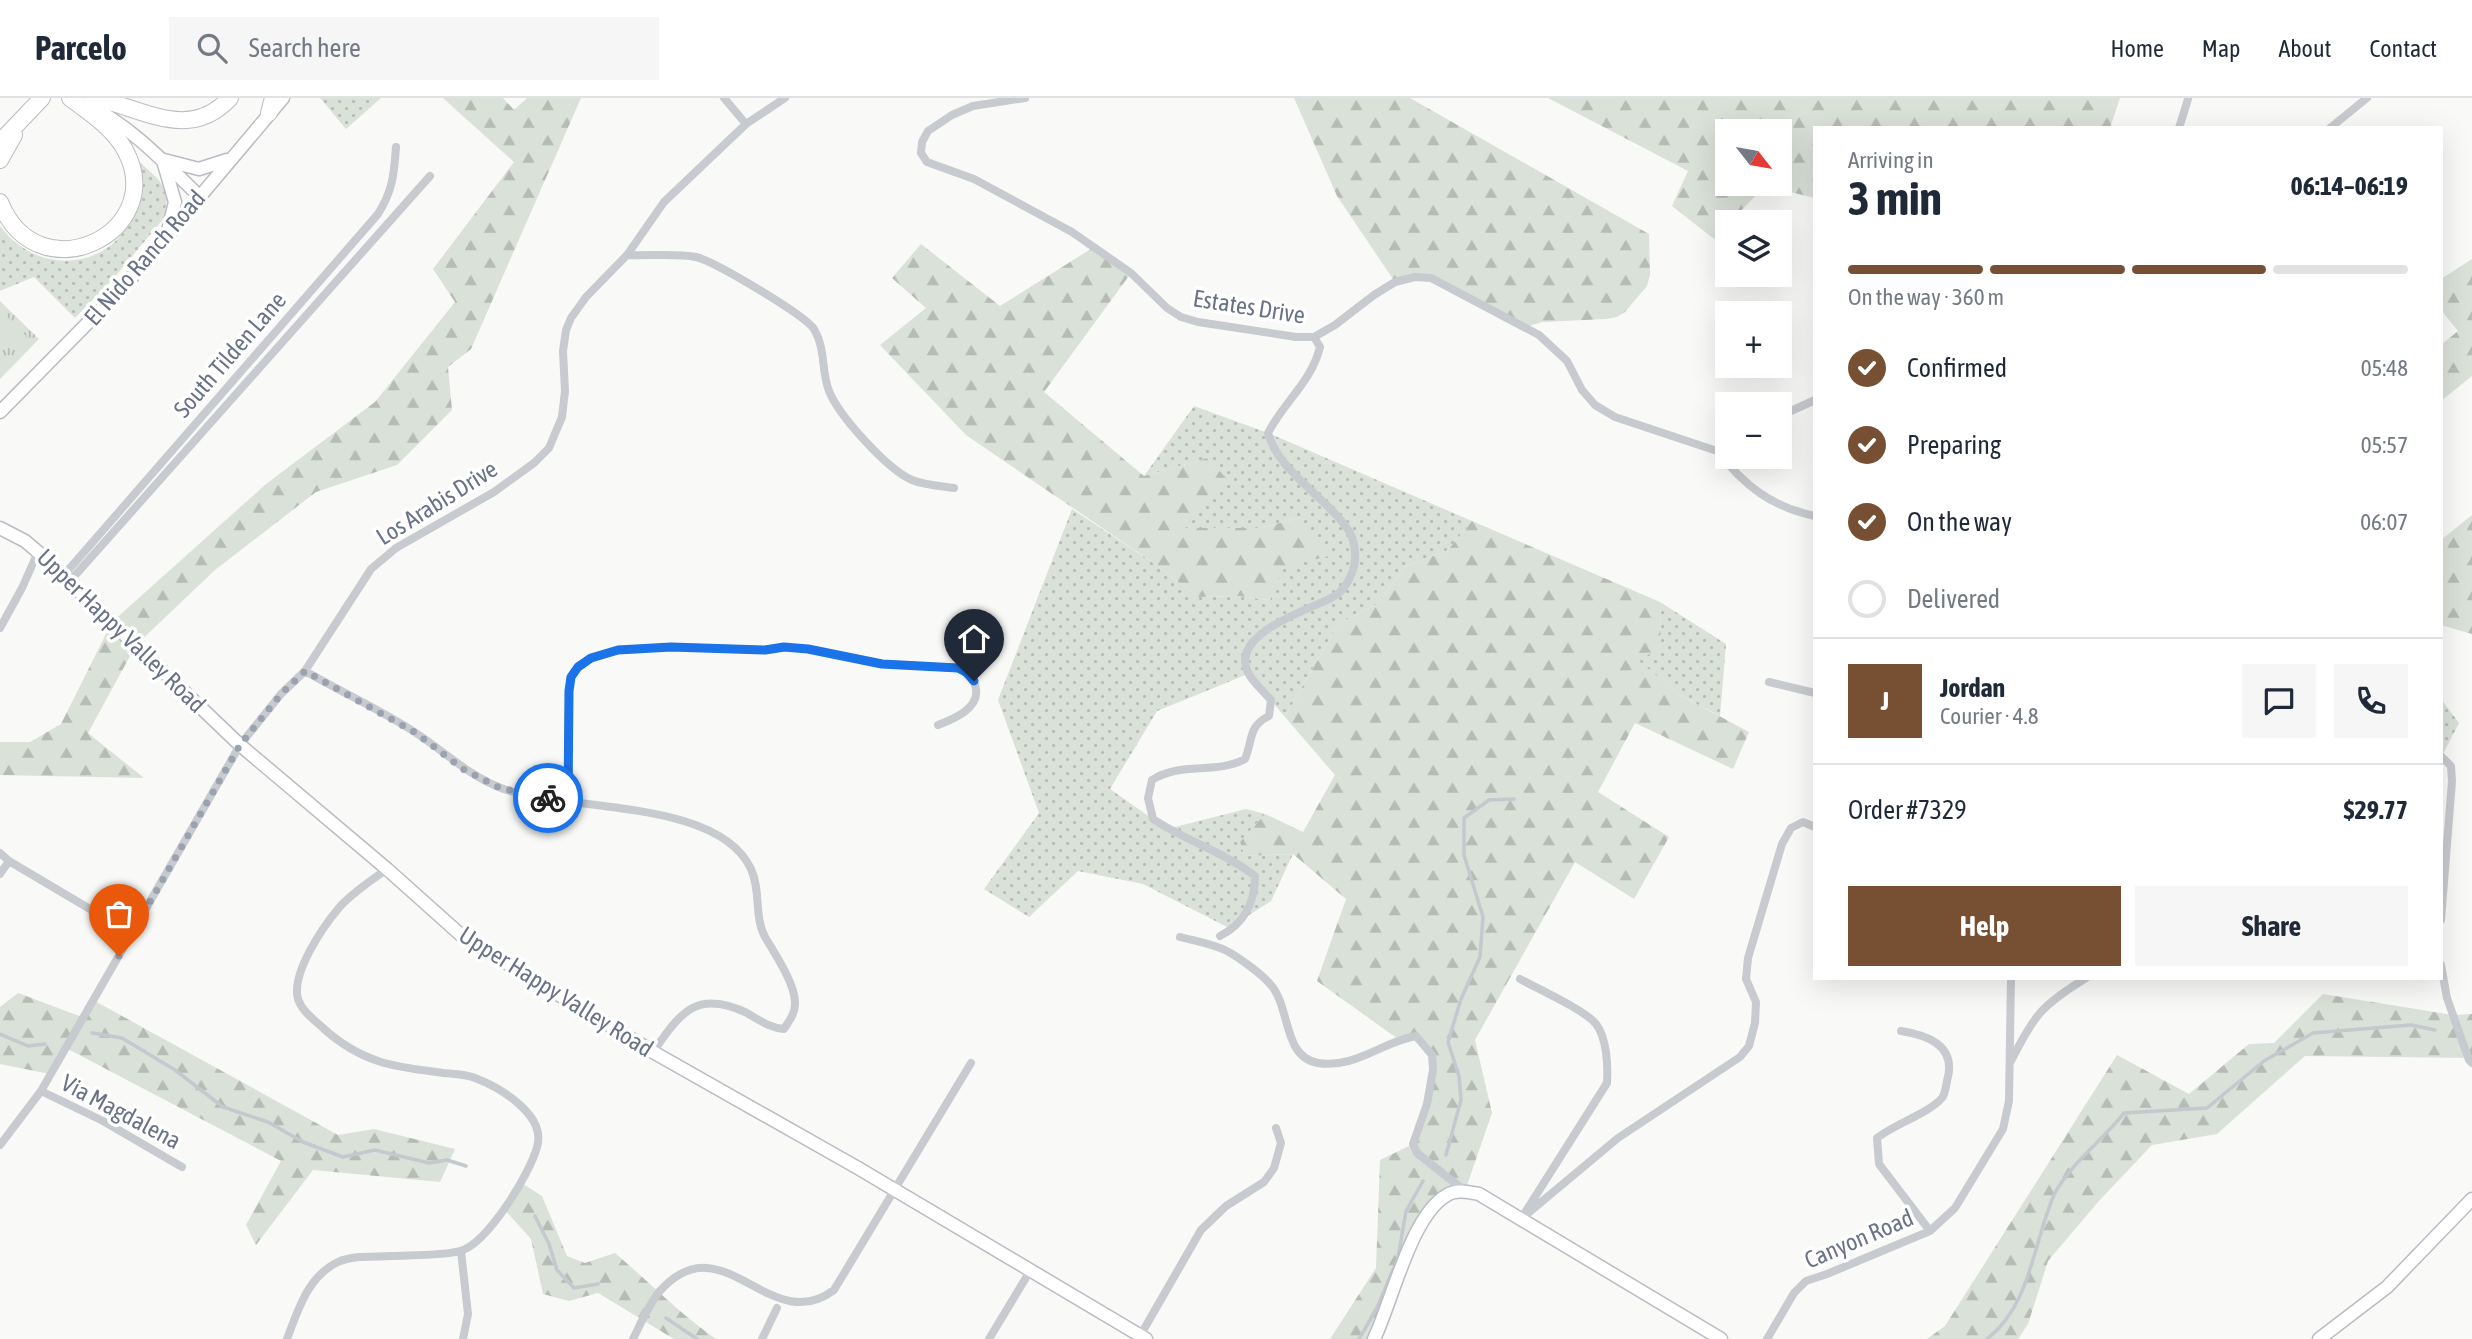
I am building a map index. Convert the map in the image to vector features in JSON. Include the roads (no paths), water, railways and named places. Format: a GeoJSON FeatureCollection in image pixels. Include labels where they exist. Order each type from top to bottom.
{"type":"FeatureCollection","features":[{"type":"Feature","properties":{"kind":"highway"},"geometry":{"type":"LineString","coordinates":[[0,142],[42,98]]}},
{"type":"Feature","properties":{"kind":"highway"},"geometry":{"type":"LineString","coordinates":[[0,202],[18,231],[44,246],[60,249],[75,250],[104,238],[116,228],[128,211],[132,198],[133,176],[124,149],[108,129],[71,98]]}},
{"type":"Feature","properties":{"kind":"highway"},"geometry":{"type":"LineString","coordinates":[[93,98],[160,118],[182,121],[208,115],[230,98]]}},
{"type":"Feature","properties":{"kind":"highway"},"geometry":{"type":"LineString","coordinates":[[0,160],[31,111]]}},
{"type":"Feature","properties":{"kind":"street"},"geometry":{"type":"LineString","coordinates":[[71,98],[114,120],[163,160],[200,197]]}},
{"type":"Feature","properties":{"kind":"street","name":"El Nido Ranch Road"},"geometry":{"type":"LineString","coordinates":[[0,412],[97,316],[200,197],[271,106],[283,98]]}},
{"type":"Feature","properties":{"kind":"street"},"geometry":{"type":"LineString","coordinates":[[724,98],[746,124]]}},
{"type":"Feature","properties":{"kind":"street","name":"Los Arabis Drive"},"geometry":{"type":"LineString","coordinates":[[0,1145],[41,1091],[240,745],[281,694],[305,671],[371,569],[396,548],[494,492],[534,463],[549,448],[562,417],[566,330],[571,318],[586,297],[627,255],[664,202],[746,124],[785,98]]}},
{"type":"Feature","properties":{"kind":"street","name":"Estates Drive"},"geometry":{"type":"LineString","coordinates":[[1025,98],[973,106],[952,115],[928,131],[922,142],[921,153],[927,162],[974,179],[1072,232],[1131,273],[1167,308],[1181,317],[1247,330],[1314,337],[1395,282],[1415,277],[1431,278],[1539,335],[1567,361],[1582,390],[1595,405],[1615,416],[1715,449]]}},
{"type":"Feature","properties":{"kind":"street"},"geometry":{"type":"LineString","coordinates":[[2332,126],[2367,98]]}},
{"type":"Feature","properties":{"kind":"street"},"geometry":{"type":"LineString","coordinates":[[2180,126],[2188,99]]}},
{"type":"Feature","properties":{"kind":"street","name":"South Tilden Lane"},"geometry":{"type":"LineString","coordinates":[[67,578],[378,214],[393,181],[396,147]]}},
{"type":"Feature","properties":{"kind":"street"},"geometry":{"type":"LineString","coordinates":[[163,160],[199,169],[215,166],[232,158]]}},
{"type":"Feature","properties":{"kind":"street"},"geometry":{"type":"LineString","coordinates":[[163,160],[175,202],[165,237]]}},
{"type":"Feature","properties":{"kind":"street"},"geometry":{"type":"LineString","coordinates":[[67,578],[430,176]]}},
{"type":"Feature","properties":{"kind":"street"},"geometry":{"type":"LineString","coordinates":[[627,255],[696,257],[792,310],[814,327],[824,352],[829,390],[844,415],[880,456],[909,479],[954,488]]}},
{"type":"Feature","properties":{"kind":"street"},"geometry":{"type":"LineString","coordinates":[[1220,936],[1233,930],[1243,919],[1255,891],[1255,876],[1233,860],[1167,829],[1153,819],[1148,798],[1152,780],[1164,772],[1182,768],[1234,765],[1245,759],[1250,737],[1258,721],[1269,716],[1271,700],[1249,674],[1246,656],[1256,637],[1284,618],[1334,597],[1346,587],[1353,571],[1356,552],[1349,532],[1271,446],[1268,433],[1276,417],[1316,366],[1320,346],[1314,337]]}},
{"type":"Feature","properties":{"kind":"street"},"geometry":{"type":"LineString","coordinates":[[1792,411],[1813,401]]}},
{"type":"Feature","properties":{"kind":"street"},"geometry":{"type":"LineString","coordinates":[[1732,469],[1750,488],[1784,508],[1813,515]]}},
{"type":"Feature","properties":{"kind":"street","name":"Upper Happy Valley Road"},"geometry":{"type":"LineString","coordinates":[[0,528],[25,541],[38,552],[240,745],[462,936],[653,1052],[858,1168],[1143,1337]]}},
{"type":"Feature","properties":{"kind":"street"},"geometry":{"type":"LineString","coordinates":[[0,628],[22,589],[38,552]]}},
{"type":"Feature","properties":{"kind":"street"},"geometry":{"type":"LineString","coordinates":[[568,802],[571,677],[578,667],[591,658],[618,650],[671,647],[765,650],[784,647],[808,649],[882,664],[958,668],[974,681],[976,694],[971,707],[960,716],[938,725]]}},
{"type":"Feature","properties":{"kind":"street"},"geometry":{"type":"LineString","coordinates":[[305,671],[416,733],[463,769],[500,788],[568,802],[660,815],[696,825],[722,837],[736,848],[752,870],[763,933],[782,966],[792,992],[795,1003],[793,1015],[785,1028],[775,1028],[727,1005],[708,1003],[687,1009],[653,1052]]}},
{"type":"Feature","properties":{"kind":"street"},"geometry":{"type":"LineString","coordinates":[[1769,682],[1813,693]]}},
{"type":"Feature","properties":{"kind":"street"},"geometry":{"type":"LineString","coordinates":[[2443,757],[2451,766],[2452,781],[2443,895]]}},
{"type":"Feature","properties":{"kind":"street"},"geometry":{"type":"LineString","coordinates":[[1521,1219],[1618,1138],[1740,1057],[1749,1046],[1755,1023],[1756,1002],[1746,979],[1748,958],[1782,844],[1791,828],[1803,822],[1813,826]]}},
{"type":"Feature","properties":{"kind":"street"},"geometry":{"type":"LineString","coordinates":[[0,853],[9,861],[132,934]]}},
{"type":"Feature","properties":{"kind":"street"},"geometry":{"type":"LineString","coordinates":[[0,874],[9,861]]}},
{"type":"Feature","properties":{"kind":"street"},"geometry":{"type":"LineString","coordinates":[[287,1339],[303,1297],[320,1275],[339,1261],[461,1251],[483,1237],[520,1182],[538,1145],[534,1123],[527,1111],[509,1095],[472,1077],[411,1069],[379,1061],[331,1036],[302,1008],[297,982],[303,965],[339,907],[387,869]]}},
{"type":"Feature","properties":{"kind":"street"},"geometry":{"type":"LineString","coordinates":[[1180,937],[1227,951],[1271,984],[1281,1000],[1294,1046],[1301,1056],[1318,1063],[1350,1060],[1360,1058],[1398,1039],[1416,1036],[1432,1055],[1433,1070],[1427,1104],[1413,1144],[1417,1153],[1465,1191]]}},
{"type":"Feature","properties":{"kind":"street"},"geometry":{"type":"LineString","coordinates":[[2443,976],[2447,998],[2472,1063]]}},
{"type":"Feature","properties":{"kind":"street"},"geometry":{"type":"LineString","coordinates":[[1520,979],[1596,1024],[1608,1067],[1607,1083],[1521,1219]]}},
{"type":"Feature","properties":{"kind":"street","name":"Canyon Road"},"geometry":{"type":"LineString","coordinates":[[1767,1339],[1780,1313],[1806,1281],[1930,1231],[1955,1208],[2003,1129],[2009,1101],[2011,980]]}},
{"type":"Feature","properties":{"kind":"street"},"geometry":{"type":"LineString","coordinates":[[2010,1063],[2036,1016],[2056,997],[2083,980]]}},
{"type":"Feature","properties":{"kind":"street"},"geometry":{"type":"LineString","coordinates":[[1901,1031],[1921,1034],[1941,1045],[1950,1066],[1943,1096],[1926,1110],[1892,1126],[1877,1138],[1879,1164],[1930,1231]]}},
{"type":"Feature","properties":{"kind":"street"},"geometry":{"type":"LineString","coordinates":[[803,1311],[821,1304],[834,1290],[971,1063]]}},
{"type":"Feature","properties":{"kind":"street","name":"Via Magdalena"},"geometry":{"type":"LineString","coordinates":[[41,1091],[103,1121],[182,1167]]}},
{"type":"Feature","properties":{"kind":"street"},"geometry":{"type":"LineString","coordinates":[[1143,1337],[1201,1230],[1226,1206],[1264,1182],[1274,1168],[1280,1143],[1276,1128]]}},
{"type":"Feature","properties":{"kind":"street"},"geometry":{"type":"LineString","coordinates":[[1374,1339],[1417,1231],[1433,1206],[1448,1194],[1465,1191],[1479,1194],[1721,1339]]}},
{"type":"Feature","properties":{"kind":"street"},"geometry":{"type":"LineString","coordinates":[[2319,1339],[2387,1287],[2472,1199]]}},
{"type":"Feature","properties":{"kind":"street"},"geometry":{"type":"LineString","coordinates":[[461,1251],[468,1314],[463,1339]]}},
{"type":"Feature","properties":{"kind":"street"},"geometry":{"type":"LineString","coordinates":[[633,1339],[648,1308],[660,1291],[677,1277],[690,1272],[707,1271],[727,1279],[787,1312]]}},
{"type":"Feature","properties":{"kind":"street"},"geometry":{"type":"LineString","coordinates":[[989,1339],[1030,1271]]}},
{"type":"Feature","properties":{"kind":"street"},"geometry":{"type":"LineString","coordinates":[[762,1339],[776,1308]]}},
{"type":"Feature","properties":{"kind":"waterway"},"geometry":{"type":"LineString","coordinates":[[1446,1155],[1461,1100],[1459,1076],[1448,1042],[1461,999],[1480,957],[1483,917],[1464,855],[1464,818],[1489,800],[1514,799]]}},
{"type":"Feature","properties":{"kind":"waterway"},"geometry":{"type":"LineString","coordinates":[[1987,1339],[2002,1325],[2022,1291],[2047,1214],[2060,1184],[2124,1113],[2207,1108],[2264,1061],[2313,1033],[2411,1025],[2435,1030]]}},
{"type":"Feature","properties":{"kind":"waterway"},"geometry":{"type":"LineString","coordinates":[[92,1033],[122,1038],[175,1070],[223,1107],[268,1122],[303,1142],[343,1157],[375,1150],[429,1163],[447,1160],[466,1166]]}},
{"type":"Feature","properties":{"kind":"waterway"},"geometry":{"type":"LineString","coordinates":[[0,1034],[28,1046],[45,1044]]}},
{"type":"Feature","properties":{"kind":"waterway"},"geometry":{"type":"LineString","coordinates":[[1359,1339],[1377,1308],[1398,1258],[1406,1211],[1423,1181]]}},
{"type":"Feature","properties":{"kind":"waterway"},"geometry":{"type":"LineString","coordinates":[[535,1216],[549,1244],[557,1270],[574,1288],[598,1284]]}},
{"type":"Feature","properties":{"kind":"waterway"},"geometry":{"type":"LineString","coordinates":[[666,1318],[697,1339]]}}]}
